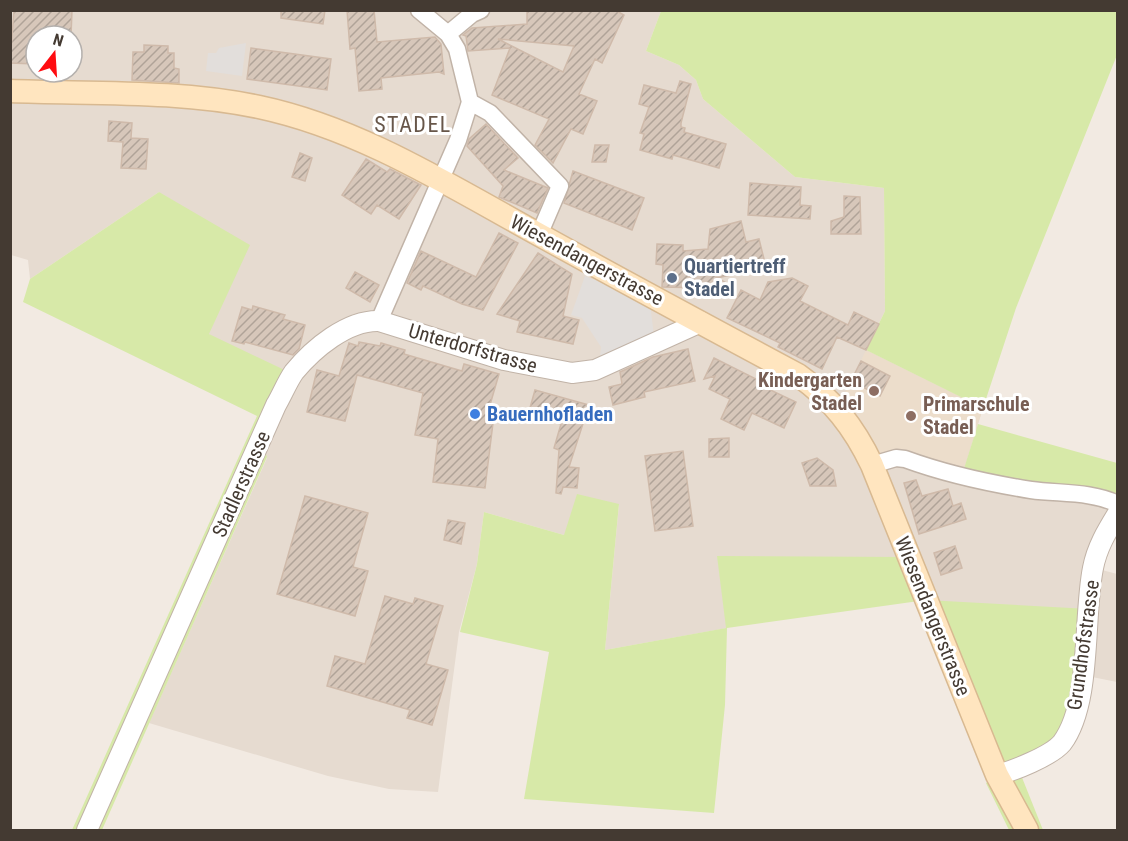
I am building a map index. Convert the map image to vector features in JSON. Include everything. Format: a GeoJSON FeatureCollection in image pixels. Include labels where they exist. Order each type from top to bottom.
{"type":"FeatureCollection","features":[{"type":"Feature","properties":{"kind":"main road","name":"Wiesendangerstrasse"},"geometry":{"type":"LineString","coordinates":[[10,90],[198,98],[259,107],[316,123],[344,134],[441,181],[798,375],[816,388],[847,420],[872,465],[997,775],[1027,831]]}},
{"type":"Feature","properties":{"kind":"street"},"geometry":{"type":"LineString","coordinates":[[379,321],[466,121],[470,102],[457,49],[448,34],[419,10]]}},
{"type":"Feature","properties":{"kind":"street"},"geometry":{"type":"LineString","coordinates":[[448,34],[472,14],[481,10]]}},
{"type":"Feature","properties":{"kind":"street"},"geometry":{"type":"LineString","coordinates":[[470,102],[490,113],[560,186],[539,235]]}},
{"type":"Feature","properties":{"kind":"street","name":"Unterdorfstrasse"},"geometry":{"type":"LineString","coordinates":[[379,321],[504,360],[572,373],[595,370],[700,322]]}},
{"type":"Feature","properties":{"kind":"street","name":"Stadlerstrasse"},"geometry":{"type":"LineString","coordinates":[[87,831],[293,374],[318,347],[364,322],[379,321]]}},
{"type":"Feature","properties":{"kind":"street"},"geometry":{"type":"LineString","coordinates":[[872,465],[896,458],[905,459],[961,478],[1033,490],[1103,497],[1118,504]]}},
{"type":"Feature","properties":{"kind":"street","name":"Grundhofstrasse"},"geometry":{"type":"LineString","coordinates":[[997,775],[1019,770],[1061,744],[1076,713],[1093,568],[1102,537],[1118,513]]}},
{"type":"Feature","properties":{"kind":"shaded area"},"geometry":{"type":"Polygon","coordinates":[[[11,11],[661,11],[646,51],[679,65],[696,80],[703,99],[795,177],[884,188],[885,311],[866,350],[983,408],[961,478],[1117,504],[1102,570],[1117,574],[1117,682],[1082,675],[926,600],[718,556],[727,628],[605,650],[619,505],[564,535],[484,512],[477,564],[459,632],[438,792],[389,789],[328,776],[149,723],[267,458],[261,441],[276,405],[209,334],[159,192],[30,279],[28,260],[11,255],[11,11]]]}},
{"type":"Feature","properties":{"kind":"shaded area"},"geometry":{"type":"Polygon","coordinates":[[[246,43],[242,76],[206,71],[208,53],[216,53],[219,48],[246,43]]]}},
{"type":"Feature","properties":{"kind":"shaded area"},"geometry":{"type":"Polygon","coordinates":[[[596,273],[650,303],[654,336],[600,356],[601,347],[582,318],[571,315],[585,276],[594,280],[596,273]]]}},
{"type":"Feature","properties":{"kind":"shaded area","name":"Primarschule Stadel"},"geometry":{"type":"Polygon","coordinates":[[[866,350],[983,408],[961,478],[905,459],[872,465],[842,399],[866,350]]]}},
{"type":"Feature","properties":{"kind":"green space"},"geometry":{"type":"Polygon","coordinates":[[[661,11],[1117,11],[1117,55],[1016,308],[983,408],[866,350],[885,311],[884,188],[795,177],[703,99],[696,80],[679,65],[646,51],[661,11]]]}},
{"type":"Feature","properties":{"kind":"green space"},"geometry":{"type":"Polygon","coordinates":[[[159,192],[250,245],[209,334],[293,374],[261,441],[267,457],[102,830],[72,830],[257,416],[23,302],[30,279],[159,192]]]}},
{"type":"Feature","properties":{"kind":"green space"},"geometry":{"type":"Polygon","coordinates":[[[978,424],[1117,463],[1117,504],[961,478],[978,424]]]}},
{"type":"Feature","properties":{"kind":"green space"},"geometry":{"type":"Polygon","coordinates":[[[577,494],[619,504],[605,650],[726,628],[717,556],[908,557],[926,600],[727,628],[725,705],[714,813],[524,799],[549,652],[460,632],[477,564],[484,512],[564,535],[577,494]]]}},
{"type":"Feature","properties":{"kind":"green space"},"geometry":{"type":"Polygon","coordinates":[[[926,600],[1089,609],[1061,744],[1019,770],[1043,830],[1009,830],[986,783],[997,775],[926,600]]]}},
{"type":"Feature","properties":{"kind":"building"},"geometry":{"type":"Polygon","coordinates":[[[14,10],[72,10],[71,24],[24,24],[24,64],[10,63],[14,10]]]}},
{"type":"Feature","properties":{"kind":"building"},"geometry":{"type":"Polygon","coordinates":[[[281,10],[325,10],[323,24],[281,18],[281,10]]]}},
{"type":"Feature","properties":{"kind":"building"},"geometry":{"type":"Polygon","coordinates":[[[347,10],[374,10],[377,42],[435,37],[441,44],[444,74],[439,72],[381,78],[382,89],[359,91],[355,48],[350,49],[347,10]]]}},
{"type":"Feature","properties":{"kind":"building"},"geometry":{"type":"Polygon","coordinates":[[[527,10],[615,10],[624,15],[602,63],[595,59],[579,94],[597,101],[583,134],[571,129],[553,163],[535,145],[549,119],[492,95],[510,48],[468,51],[466,36],[463,35],[472,28],[527,24],[527,10]],[[498,39],[563,72],[574,46],[498,39]]]}},
{"type":"Feature","properties":{"kind":"building"},"geometry":{"type":"Polygon","coordinates":[[[144,45],[168,46],[168,53],[174,53],[174,68],[179,69],[179,83],[132,80],[133,52],[144,52],[144,45]]]}},
{"type":"Feature","properties":{"kind":"building"},"geometry":{"type":"Polygon","coordinates":[[[251,48],[331,59],[327,90],[247,79],[251,48]]]}},
{"type":"Feature","properties":{"kind":"building"},"geometry":{"type":"Polygon","coordinates":[[[680,81],[691,84],[681,127],[685,128],[684,132],[726,144],[719,168],[673,155],[672,159],[640,150],[644,134],[640,133],[649,107],[639,104],[644,85],[676,93],[680,81]]]}},
{"type":"Feature","properties":{"kind":"building"},"geometry":{"type":"Polygon","coordinates":[[[109,121],[132,123],[131,138],[148,139],[146,169],[121,168],[123,142],[108,141],[109,121]]]}},
{"type":"Feature","properties":{"kind":"building"},"geometry":{"type":"Polygon","coordinates":[[[486,124],[518,158],[504,170],[548,188],[537,213],[499,197],[503,186],[467,146],[469,139],[486,124]]]}},
{"type":"Feature","properties":{"kind":"building"},"geometry":{"type":"Polygon","coordinates":[[[595,145],[609,145],[606,162],[592,162],[595,145]]]}},
{"type":"Feature","properties":{"kind":"building"},"geometry":{"type":"Polygon","coordinates":[[[300,153],[312,158],[305,181],[292,177],[300,153]]]}},
{"type":"Feature","properties":{"kind":"building"},"geometry":{"type":"Polygon","coordinates":[[[366,159],[387,172],[390,169],[421,185],[399,219],[377,205],[371,214],[342,195],[366,159]]]}},
{"type":"Feature","properties":{"kind":"building"},"geometry":{"type":"Polygon","coordinates":[[[573,171],[644,198],[632,230],[564,203],[573,171]]]}},
{"type":"Feature","properties":{"kind":"building"},"geometry":{"type":"Polygon","coordinates":[[[750,183],[801,187],[800,205],[811,206],[810,219],[748,215],[750,183]]]}},
{"type":"Feature","properties":{"kind":"building"},"geometry":{"type":"Polygon","coordinates":[[[844,196],[860,197],[861,234],[831,234],[831,221],[844,217],[844,196]]]}},
{"type":"Feature","properties":{"kind":"building"},"geometry":{"type":"Polygon","coordinates":[[[741,221],[746,242],[759,239],[766,267],[717,278],[732,286],[662,287],[663,265],[656,264],[657,244],[683,245],[683,251],[708,249],[710,229],[741,221]]]}},
{"type":"Feature","properties":{"kind":"building"},"geometry":{"type":"Polygon","coordinates":[[[499,233],[518,243],[483,310],[462,304],[423,286],[421,290],[407,283],[421,251],[476,277],[499,233]]]}},
{"type":"Feature","properties":{"kind":"building"},"geometry":{"type":"Polygon","coordinates":[[[538,253],[572,274],[563,316],[579,320],[573,344],[517,332],[520,321],[497,314],[538,253]]]}},
{"type":"Feature","properties":{"kind":"building"},"geometry":{"type":"Polygon","coordinates":[[[355,272],[379,285],[370,302],[346,288],[355,272]]]}},
{"type":"Feature","properties":{"kind":"building"},"geometry":{"type":"Polygon","coordinates":[[[792,278],[808,286],[800,301],[848,325],[854,312],[879,324],[866,350],[837,337],[822,369],[778,347],[780,343],[727,318],[741,290],[760,300],[768,282],[792,278]]]}},
{"type":"Feature","properties":{"kind":"building"},"geometry":{"type":"Polygon","coordinates":[[[253,306],[285,315],[283,319],[305,325],[299,349],[293,355],[245,342],[244,344],[232,341],[242,307],[252,310],[253,306]]]}},
{"type":"Feature","properties":{"kind":"building"},"geometry":{"type":"Polygon","coordinates":[[[359,342],[380,346],[381,343],[405,350],[404,354],[462,371],[464,364],[499,374],[485,422],[493,423],[485,488],[433,482],[438,439],[415,435],[423,393],[357,375],[345,421],[307,412],[317,370],[339,376],[349,343],[358,346],[359,342]]]}},
{"type":"Feature","properties":{"kind":"building"},"geometry":{"type":"Polygon","coordinates":[[[688,349],[695,381],[644,392],[645,397],[613,405],[609,387],[622,384],[620,372],[653,357],[688,349]]]}},
{"type":"Feature","properties":{"kind":"building"},"geometry":{"type":"Polygon","coordinates":[[[714,358],[766,384],[764,387],[796,402],[784,428],[752,413],[744,430],[721,419],[730,399],[709,389],[715,376],[704,379],[714,358]]]}},
{"type":"Feature","properties":{"kind":"building"},"geometry":{"type":"Polygon","coordinates":[[[861,361],[890,376],[880,396],[851,381],[861,361]]]}},
{"type":"Feature","properties":{"kind":"building"},"geometry":{"type":"Polygon","coordinates":[[[535,390],[589,405],[569,467],[579,468],[577,488],[563,487],[561,494],[556,493],[559,450],[554,448],[561,424],[528,415],[535,390]]]}},
{"type":"Feature","properties":{"kind":"building"},"geometry":{"type":"Polygon","coordinates":[[[729,438],[729,457],[709,457],[709,439],[729,438]]]}},
{"type":"Feature","properties":{"kind":"building"},"geometry":{"type":"Polygon","coordinates":[[[683,451],[693,526],[655,531],[645,456],[683,451]]]}},
{"type":"Feature","properties":{"kind":"building"},"geometry":{"type":"Polygon","coordinates":[[[817,458],[833,470],[836,486],[810,486],[802,463],[817,458]]]}},
{"type":"Feature","properties":{"kind":"building"},"geometry":{"type":"Polygon","coordinates":[[[916,480],[922,496],[948,489],[953,506],[961,503],[966,519],[919,534],[904,483],[916,480]]]}},
{"type":"Feature","properties":{"kind":"building"},"geometry":{"type":"Polygon","coordinates":[[[305,496],[368,513],[353,567],[368,571],[355,616],[277,594],[305,496]]]}},
{"type":"Feature","properties":{"kind":"building"},"geometry":{"type":"Polygon","coordinates":[[[448,520],[465,523],[461,544],[444,540],[448,520]]]}},
{"type":"Feature","properties":{"kind":"building"},"geometry":{"type":"Polygon","coordinates":[[[955,546],[962,568],[941,575],[934,553],[955,546]]]}},
{"type":"Feature","properties":{"kind":"building"},"geometry":{"type":"Polygon","coordinates":[[[385,596],[413,604],[415,598],[443,606],[426,664],[448,670],[432,725],[407,718],[410,710],[327,686],[335,656],[365,664],[385,596]]]}},
{"type":"Feature","properties":{"kind":"place","name":"Quartiertreff Stadel"},"geometry":{"type":"Point","coordinates":[672,278]}},
{"type":"Feature","properties":{"kind":"place","name":"Kindergarten Stadel"},"geometry":{"type":"Point","coordinates":[874,391]}},
{"type":"Feature","properties":{"kind":"place","name":"Bauernhofladen"},"geometry":{"type":"Point","coordinates":[475,414]}},
{"type":"Feature","properties":{"kind":"place","name":"Primarschule Stadel"},"geometry":{"type":"Point","coordinates":[911,416]}},
{"type":"Feature","properties":{"kind":"district","name":"STADEL"},"geometry":{"type":"Point","coordinates":[413,124]}}]}
